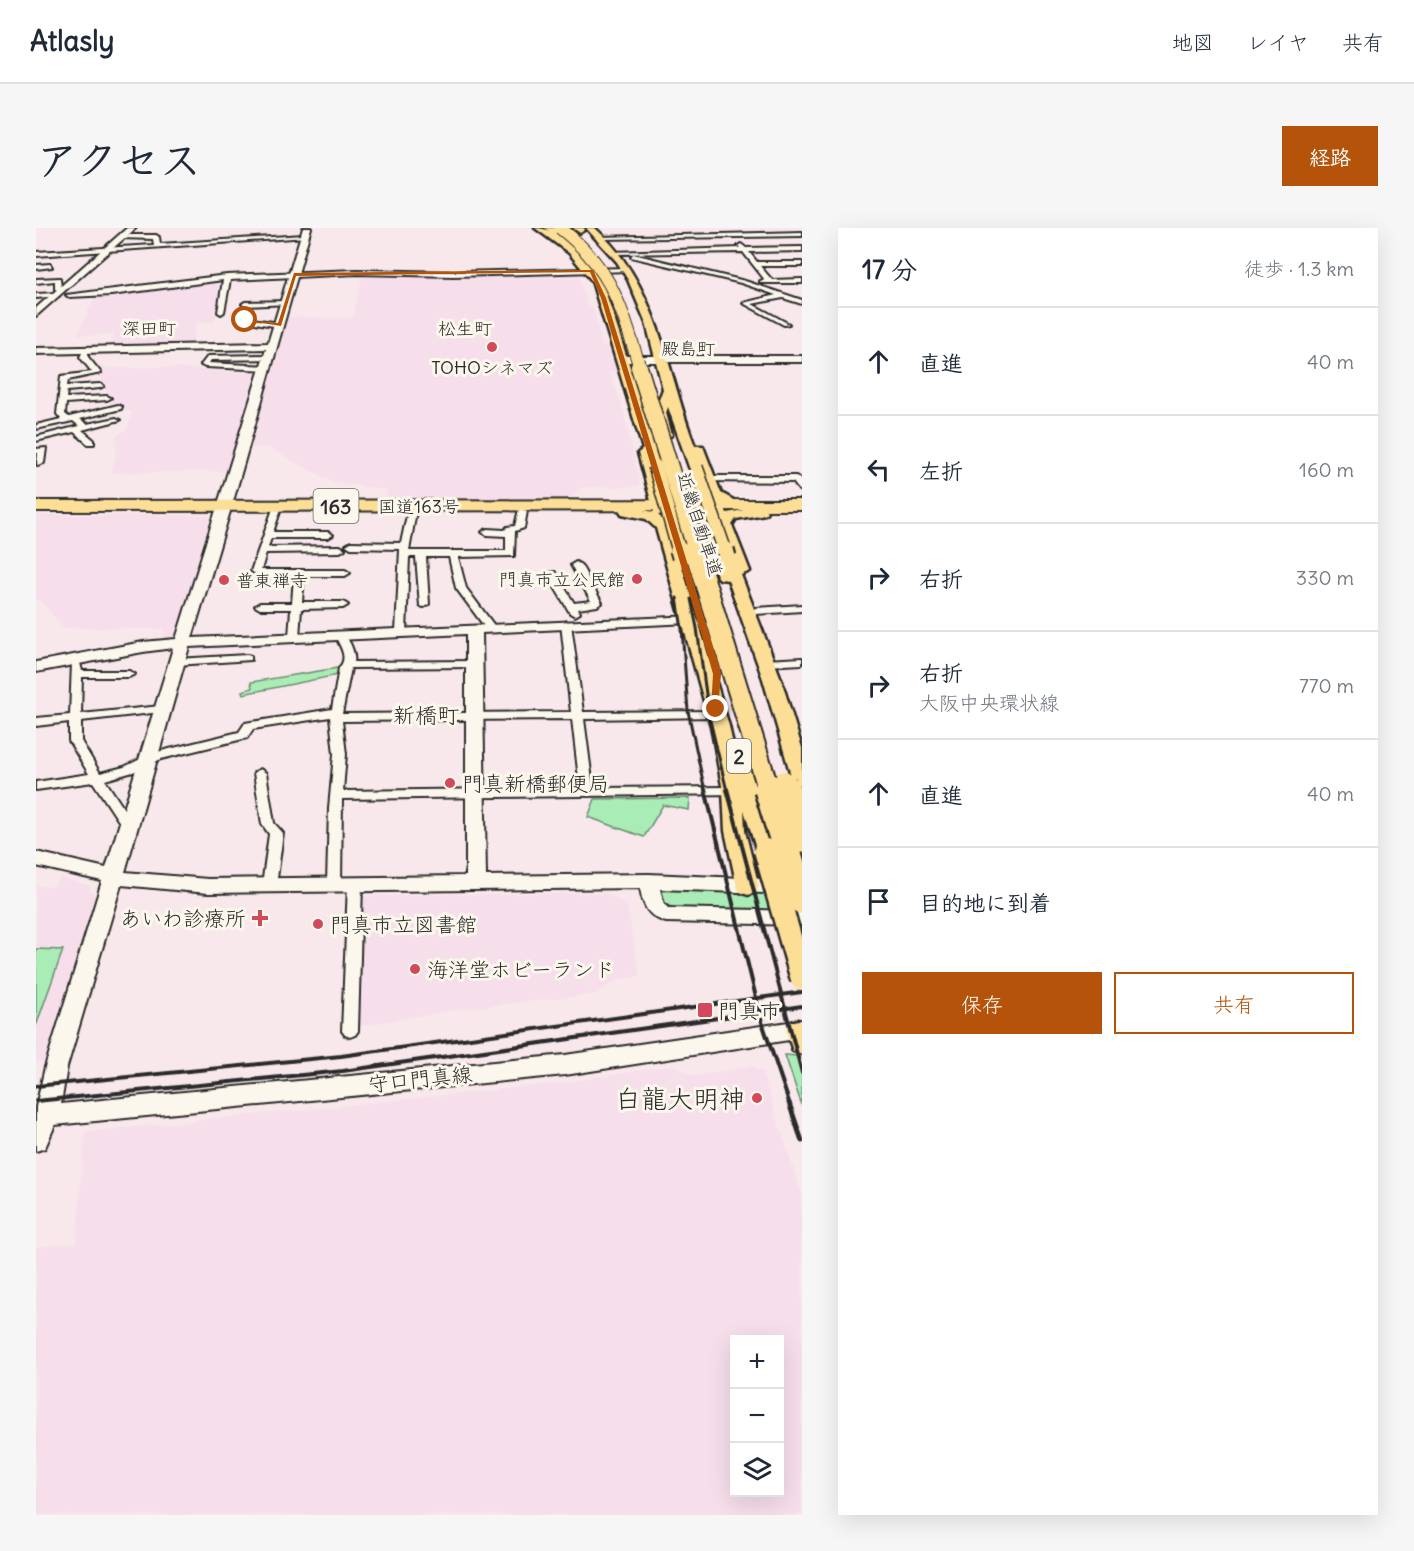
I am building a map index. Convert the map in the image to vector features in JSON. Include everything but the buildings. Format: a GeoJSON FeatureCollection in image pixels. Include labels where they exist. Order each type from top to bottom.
{"type":"FeatureCollection","features":[{"type":"Feature","properties":{"kind":"highway"},"geometry":{"type":"LineString","coordinates":[[550,228],[591,257],[610,280]]}},
{"type":"Feature","properties":{"kind":"highway","name":"近畿自動車道"},"geometry":{"type":"LineString","coordinates":[[560,228],[593,257],[610,280],[621,307],[802,900]]}},
{"type":"Feature","properties":{"kind":"highway","name":"近畿自動車道"},"geometry":{"type":"LineString","coordinates":[[569,228],[592,246],[612,268],[636,303],[802,838]]}},
{"type":"Feature","properties":{"kind":"highway"},"geometry":{"type":"LineString","coordinates":[[578,228],[598,246],[615,267],[636,303]]}},
{"type":"Feature","properties":{"kind":"highway","name":"国道163号"},"geometry":{"type":"LineString","coordinates":[[689,509],[802,505]]}},
{"type":"Feature","properties":{"kind":"highway","name":"国道163号"},"geometry":{"type":"LineString","coordinates":[[36,506],[278,509],[689,509],[802,512]]}},
{"type":"Feature","properties":{"kind":"highway","name":"国道163号"},"geometry":{"type":"LineString","coordinates":[[36,511],[224,508]]}},
{"type":"Feature","properties":{"kind":"highway","name":"国道163号"},"geometry":{"type":"LineString","coordinates":[[412,509],[522,511],[631,509]]}},
{"type":"Feature","properties":{"kind":"main road","name":"2"},"geometry":{"type":"LineString","coordinates":[[525,228],[572,258],[581,260]]}},
{"type":"Feature","properties":{"kind":"main road","name":"2"},"geometry":{"type":"LineString","coordinates":[[539,228],[556,237],[581,260],[591,271],[600,288],[715,668],[739,784],[765,850],[802,979]]}},
{"type":"Feature","properties":{"kind":"main road"},"geometry":{"type":"LineString","coordinates":[[597,232],[618,252],[628,270],[640,325],[633,329],[642,361]]}},
{"type":"Feature","properties":{"kind":"main road"},"geometry":{"type":"LineString","coordinates":[[636,303],[663,361],[696,467],[765,664],[802,779]]}},
{"type":"Feature","properties":{"kind":"main road"},"geometry":{"type":"LineString","coordinates":[[669,385],[681,401],[718,498],[737,506]]}},
{"type":"Feature","properties":{"kind":"main road"},"geometry":{"type":"LineString","coordinates":[[669,385],[661,407],[660,418],[724,621],[715,668],[717,716]]}},
{"type":"Feature","properties":{"kind":"main road","name":"2"},"geometry":{"type":"LineString","coordinates":[[636,404],[632,409],[689,509]]}},
{"type":"Feature","properties":{"kind":"main road"},"geometry":{"type":"LineString","coordinates":[[636,404],[644,407],[741,621],[793,716],[802,741]]}},
{"type":"Feature","properties":{"kind":"main road"},"geometry":{"type":"LineString","coordinates":[[631,509],[651,516],[661,523],[739,784],[735,831],[747,881]]}},
{"type":"Feature","properties":{"kind":"main road"},"geometry":{"type":"LineString","coordinates":[[689,509],[756,611],[765,664]]}},
{"type":"Feature","properties":{"kind":"street"},"geometry":{"type":"LineString","coordinates":[[36,313],[63,293],[132,228]]}},
{"type":"Feature","properties":{"kind":"street"},"geometry":{"type":"LineString","coordinates":[[633,228],[645,250]]}},
{"type":"Feature","properties":{"kind":"street"},"geometry":{"type":"LineString","coordinates":[[725,228],[770,282]]}},
{"type":"Feature","properties":{"kind":"street"},"geometry":{"type":"LineString","coordinates":[[36,267],[50,266],[107,250],[305,232],[280,325],[181,643],[114,877],[41,1116],[36,1140]]}},
{"type":"Feature","properties":{"kind":"street"},"geometry":{"type":"LineString","coordinates":[[597,232],[637,236],[802,234]]}},
{"type":"Feature","properties":{"kind":"street"},"geometry":{"type":"LineString","coordinates":[[122,237],[156,237],[157,246]]}},
{"type":"Feature","properties":{"kind":"street"},"geometry":{"type":"LineString","coordinates":[[618,252],[802,249]]}},
{"type":"Feature","properties":{"kind":"street"},"geometry":{"type":"LineString","coordinates":[[618,252],[743,282],[800,300]]}},
{"type":"Feature","properties":{"kind":"street"},"geometry":{"type":"LineString","coordinates":[[36,254],[50,266],[58,279],[58,289],[63,293]]}},
{"type":"Feature","properties":{"kind":"street"},"geometry":{"type":"LineString","coordinates":[[36,260],[50,266]]}},
{"type":"Feature","properties":{"kind":"street"},"geometry":{"type":"LineString","coordinates":[[755,264],[802,264]]}},
{"type":"Feature","properties":{"kind":"street"},"geometry":{"type":"LineString","coordinates":[[36,274],[50,266]]}},
{"type":"Feature","properties":{"kind":"street"},"geometry":{"type":"LineString","coordinates":[[36,281],[50,266]]}},
{"type":"Feature","properties":{"kind":"street"},"geometry":{"type":"LineString","coordinates":[[36,296],[63,293],[114,293],[227,277],[294,274],[628,270]]}},
{"type":"Feature","properties":{"kind":"street"},"geometry":{"type":"LineString","coordinates":[[221,312],[227,277]]}},
{"type":"Feature","properties":{"kind":"street"},"geometry":{"type":"LineString","coordinates":[[743,282],[802,281]]}},
{"type":"Feature","properties":{"kind":"street"},"geometry":{"type":"LineString","coordinates":[[784,295],[746,303],[786,324]]}},
{"type":"Feature","properties":{"kind":"street"},"geometry":{"type":"LineString","coordinates":[[245,304],[286,303]]}},
{"type":"Feature","properties":{"kind":"street"},"geometry":{"type":"LineString","coordinates":[[245,320],[280,325]]}},
{"type":"Feature","properties":{"kind":"street"},"geometry":{"type":"LineString","coordinates":[[36,351],[86,350],[270,357]]}},
{"type":"Feature","properties":{"kind":"street"},"geometry":{"type":"LineString","coordinates":[[86,350],[84,357],[97,373],[64,378],[61,414],[81,429],[91,442]]}},
{"type":"Feature","properties":{"kind":"street"},"geometry":{"type":"LineString","coordinates":[[270,357],[204,365],[208,358],[270,357]]}},
{"type":"Feature","properties":{"kind":"street"},"geometry":{"type":"LineString","coordinates":[[623,361],[802,361]]}},
{"type":"Feature","properties":{"kind":"street"},"geometry":{"type":"LineString","coordinates":[[63,389],[100,386]]}},
{"type":"Feature","properties":{"kind":"street"},"geometry":{"type":"LineString","coordinates":[[62,401],[107,398]]}},
{"type":"Feature","properties":{"kind":"street"},"geometry":{"type":"LineString","coordinates":[[36,427],[118,407]]}},
{"type":"Feature","properties":{"kind":"street"},"geometry":{"type":"LineString","coordinates":[[36,439],[51,440],[81,429],[106,425],[116,420]]}},
{"type":"Feature","properties":{"kind":"street"},"geometry":{"type":"LineString","coordinates":[[36,451],[43,450],[41,463]]}},
{"type":"Feature","properties":{"kind":"street"},"geometry":{"type":"LineString","coordinates":[[709,479],[789,475],[796,479],[802,488]]}},
{"type":"Feature","properties":{"kind":"street"},"geometry":{"type":"LineString","coordinates":[[278,509],[261,550],[256,571],[260,574],[345,573]]}},
{"type":"Feature","properties":{"kind":"street"},"geometry":{"type":"LineString","coordinates":[[401,632],[404,550],[412,509]]}},
{"type":"Feature","properties":{"kind":"street"},"geometry":{"type":"LineString","coordinates":[[351,545],[421,554],[511,554],[510,529],[519,528],[522,511]]}},
{"type":"Feature","properties":{"kind":"street"},"geometry":{"type":"LineString","coordinates":[[487,532],[511,533]]}},
{"type":"Feature","properties":{"kind":"street"},"geometry":{"type":"LineString","coordinates":[[268,535],[328,535]]}},
{"type":"Feature","properties":{"kind":"street"},"geometry":{"type":"LineString","coordinates":[[261,550],[340,549]]}},
{"type":"Feature","properties":{"kind":"street"},"geometry":{"type":"LineString","coordinates":[[421,554],[424,604]]}},
{"type":"Feature","properties":{"kind":"street"},"geometry":{"type":"LineString","coordinates":[[453,554],[461,588],[482,629],[474,664],[476,883]]}},
{"type":"Feature","properties":{"kind":"street"},"geometry":{"type":"LineString","coordinates":[[571,607],[597,603],[576,565]]}},
{"type":"Feature","properties":{"kind":"street"},"geometry":{"type":"LineString","coordinates":[[294,637],[299,573]]}},
{"type":"Feature","properties":{"kind":"street"},"geometry":{"type":"LineString","coordinates":[[552,573],[576,615],[562,617],[578,715],[587,792]]}},
{"type":"Feature","properties":{"kind":"street"},"geometry":{"type":"LineString","coordinates":[[260,606],[343,605]]}},
{"type":"Feature","properties":{"kind":"street"},"geometry":{"type":"LineString","coordinates":[[756,611],[802,608]]}},
{"type":"Feature","properties":{"kind":"street"},"geometry":{"type":"LineString","coordinates":[[76,667],[143,647],[181,643],[690,620]]}},
{"type":"Feature","properties":{"kind":"street"},"geometry":{"type":"LineString","coordinates":[[334,884],[340,754],[337,715],[344,668],[348,665],[350,657],[340,635]]}},
{"type":"Feature","properties":{"kind":"street"},"geometry":{"type":"LineString","coordinates":[[176,662],[247,658]]}},
{"type":"Feature","properties":{"kind":"street"},"geometry":{"type":"LineString","coordinates":[[765,664],[802,661]]}},
{"type":"Feature","properties":{"kind":"street"},"geometry":{"type":"LineString","coordinates":[[348,665],[474,664]]}},
{"type":"Feature","properties":{"kind":"street"},"geometry":{"type":"LineString","coordinates":[[36,667],[76,667],[129,674]]}},
{"type":"Feature","properties":{"kind":"street"},"geometry":{"type":"LineString","coordinates":[[76,667],[75,741],[129,826]]}},
{"type":"Feature","properties":{"kind":"street"},"geometry":{"type":"LineString","coordinates":[[36,722],[162,709]]}},
{"type":"Feature","properties":{"kind":"street"},"geometry":{"type":"LineString","coordinates":[[36,786],[68,780],[99,779],[148,762],[157,756],[243,735],[249,726],[337,715],[717,716]]}},
{"type":"Feature","properties":{"kind":"street"},"geometry":{"type":"LineString","coordinates":[[260,773],[268,824],[276,833],[269,886]]}},
{"type":"Feature","properties":{"kind":"street"},"geometry":{"type":"LineString","coordinates":[[337,795],[587,792],[739,784]]}},
{"type":"Feature","properties":{"kind":"street"},"geometry":{"type":"LineString","coordinates":[[36,859],[114,877],[208,886],[747,881],[802,888]]}},
{"type":"Feature","properties":{"kind":"street"},"geometry":{"type":"LineString","coordinates":[[747,881],[765,872],[802,872]]}},
{"type":"Feature","properties":{"kind":"street"},"geometry":{"type":"LineString","coordinates":[[649,881],[654,908],[658,913],[666,915],[802,918]]}},
{"type":"Feature","properties":{"kind":"street"},"geometry":{"type":"LineString","coordinates":[[350,1031],[355,884]]}},
{"type":"Feature","properties":{"kind":"street","name":"守口門真線"},"geometry":{"type":"LineString","coordinates":[[41,1116],[565,1065],[801,1035]]}},
{"type":"Feature","properties":{"kind":"shaded area"},"geometry":{"type":"Polygon","coordinates":[[[575,273],[579,275],[587,307],[593,307],[602,346],[609,346],[617,372],[609,372],[621,402],[640,482],[638,487],[583,487],[563,503],[386,502],[387,490],[330,481],[269,448],[251,448],[288,317],[353,318],[361,279],[372,275],[437,277],[575,273]]]}},
{"type":"Feature","properties":{"kind":"shaded area"},"geometry":{"type":"Polygon","coordinates":[[[223,279],[215,322],[196,323],[192,346],[110,348],[114,334],[77,335],[96,294],[223,279]]]}},
{"type":"Feature","properties":{"kind":"shaded area"},"geometry":{"type":"Polygon","coordinates":[[[165,367],[259,374],[228,471],[111,473],[116,456],[116,436],[127,430],[132,412],[110,402],[98,369],[165,367]]]}},
{"type":"Feature","properties":{"kind":"shaded area"},"geometry":{"type":"Polygon","coordinates":[[[36,515],[208,515],[215,520],[176,639],[164,639],[163,629],[63,628],[41,601],[36,601],[36,515]]]}},
{"type":"Feature","properties":{"kind":"shaded area"},"geometry":{"type":"Polygon","coordinates":[[[60,878],[91,886],[89,890],[98,898],[45,1061],[36,1062],[36,886],[53,887],[60,878]]]}},
{"type":"Feature","properties":{"kind":"shaded area"},"geometry":{"type":"Polygon","coordinates":[[[606,893],[627,906],[640,976],[619,979],[596,994],[461,1009],[359,1026],[363,896],[606,893]]]}},
{"type":"Feature","properties":{"kind":"shaded area"},"geometry":{"type":"Polygon","coordinates":[[[674,1065],[693,1076],[752,1066],[762,1072],[802,1195],[802,1515],[36,1515],[36,1247],[76,1243],[85,1132],[563,1083],[674,1065]]]}},
{"type":"Feature","properties":{"kind":"green space"},"geometry":{"type":"Polygon","coordinates":[[[338,668],[338,675],[243,694],[242,691],[252,688],[251,682],[338,668]]]}},
{"type":"Feature","properties":{"kind":"green space"},"geometry":{"type":"Polygon","coordinates":[[[690,798],[689,810],[663,805],[644,837],[588,817],[595,799],[690,798]]]}},
{"type":"Feature","properties":{"kind":"green space"},"geometry":{"type":"Polygon","coordinates":[[[661,887],[802,892],[802,911],[675,908],[662,900],[658,890],[661,887]]]}},
{"type":"Feature","properties":{"kind":"green space"},"geometry":{"type":"Polygon","coordinates":[[[36,949],[63,950],[36,1026],[36,949]]]}},
{"type":"Feature","properties":{"kind":"green space"},"geometry":{"type":"Polygon","coordinates":[[[785,1055],[798,1056],[802,1070],[802,1106],[785,1055]]]}},
{"type":"Feature","properties":{"kind":"railway"},"geometry":{"type":"LineString","coordinates":[[677,598],[682,629],[688,711],[705,791]]}},
{"type":"Feature","properties":{"kind":"railway"},"geometry":{"type":"LineString","coordinates":[[691,599],[709,716],[727,791]]}},
{"type":"Feature","properties":{"kind":"railway"},"geometry":{"type":"LineString","coordinates":[[705,789],[756,998]]}},
{"type":"Feature","properties":{"kind":"railway"},"geometry":{"type":"LineString","coordinates":[[727,789],[781,995]]}},
{"type":"Feature","properties":{"kind":"railway"},"geometry":{"type":"LineString","coordinates":[[781,995],[802,992]]}},
{"type":"Feature","properties":{"kind":"railway"},"geometry":{"type":"LineString","coordinates":[[756,998],[781,995]]}},
{"type":"Feature","properties":{"kind":"railway"},"geometry":{"type":"LineString","coordinates":[[781,995],[785,1008]]}},
{"type":"Feature","properties":{"kind":"railway"},"geometry":{"type":"LineString","coordinates":[[36,1086],[341,1056],[756,998]]}},
{"type":"Feature","properties":{"kind":"railway"},"geometry":{"type":"LineString","coordinates":[[756,998],[760,1012]]}},
{"type":"Feature","properties":{"kind":"railway"},"geometry":{"type":"LineString","coordinates":[[785,1008],[802,1006]]}},
{"type":"Feature","properties":{"kind":"railway"},"geometry":{"type":"LineString","coordinates":[[760,1012],[785,1008]]}},
{"type":"Feature","properties":{"kind":"railway"},"geometry":{"type":"LineString","coordinates":[[785,1008],[802,1073]]}},
{"type":"Feature","properties":{"kind":"railway"},"geometry":{"type":"LineString","coordinates":[[36,1101],[343,1071],[760,1012]]}},
{"type":"Feature","properties":{"kind":"railway"},"geometry":{"type":"LineString","coordinates":[[760,1012],[790,1105]]}},
{"type":"Feature","properties":{"kind":"railway"},"geometry":{"type":"LineString","coordinates":[[789,1103],[802,1141]]}},
{"type":"Feature","properties":{"kind":"place","name":"TOHOシネマズ"},"geometry":{"type":"Point","coordinates":[492,347]}},
{"type":"Feature","properties":{"kind":"place","name":"門真市立公民館"},"geometry":{"type":"Point","coordinates":[637,579]}},
{"type":"Feature","properties":{"kind":"place","name":"普東禅寺"},"geometry":{"type":"Point","coordinates":[224,580]}},
{"type":"Feature","properties":{"kind":"place","name":"門真新橋郵便局"},"geometry":{"type":"Point","coordinates":[450,783]}},
{"type":"Feature","properties":{"kind":"place","name":"あいわ診療所"},"geometry":{"type":"Point","coordinates":[260,918]}},
{"type":"Feature","properties":{"kind":"place","name":"門真市立図書館"},"geometry":{"type":"Point","coordinates":[318,924]}},
{"type":"Feature","properties":{"kind":"place","name":"海洋堂ホビーランド"},"geometry":{"type":"Point","coordinates":[415,969]}},
{"type":"Feature","properties":{"kind":"place","name":"門真市"},"geometry":{"type":"Point","coordinates":[705,1010]}},
{"type":"Feature","properties":{"kind":"place","name":"白龍大明神"},"geometry":{"type":"Point","coordinates":[757,1098]}},
{"type":"Feature","properties":{"kind":"district","name":"深田町"},"geometry":{"type":"Point","coordinates":[149,328]}},
{"type":"Feature","properties":{"kind":"district","name":"松生町"},"geometry":{"type":"Point","coordinates":[465,328]}},
{"type":"Feature","properties":{"kind":"district","name":"殿島町"},"geometry":{"type":"Point","coordinates":[688,348]}},
{"type":"Feature","properties":{"kind":"district","name":"新橋町"},"geometry":{"type":"Point","coordinates":[426,715]}},
{"type":"Feature","properties":{"kind":"route"},"geometry":{"type":"LineString","coordinates":[[245,320],[280,325],[294,274],[591,271],[604,298],[714,663],[717,674],[716,709]]}}]}
